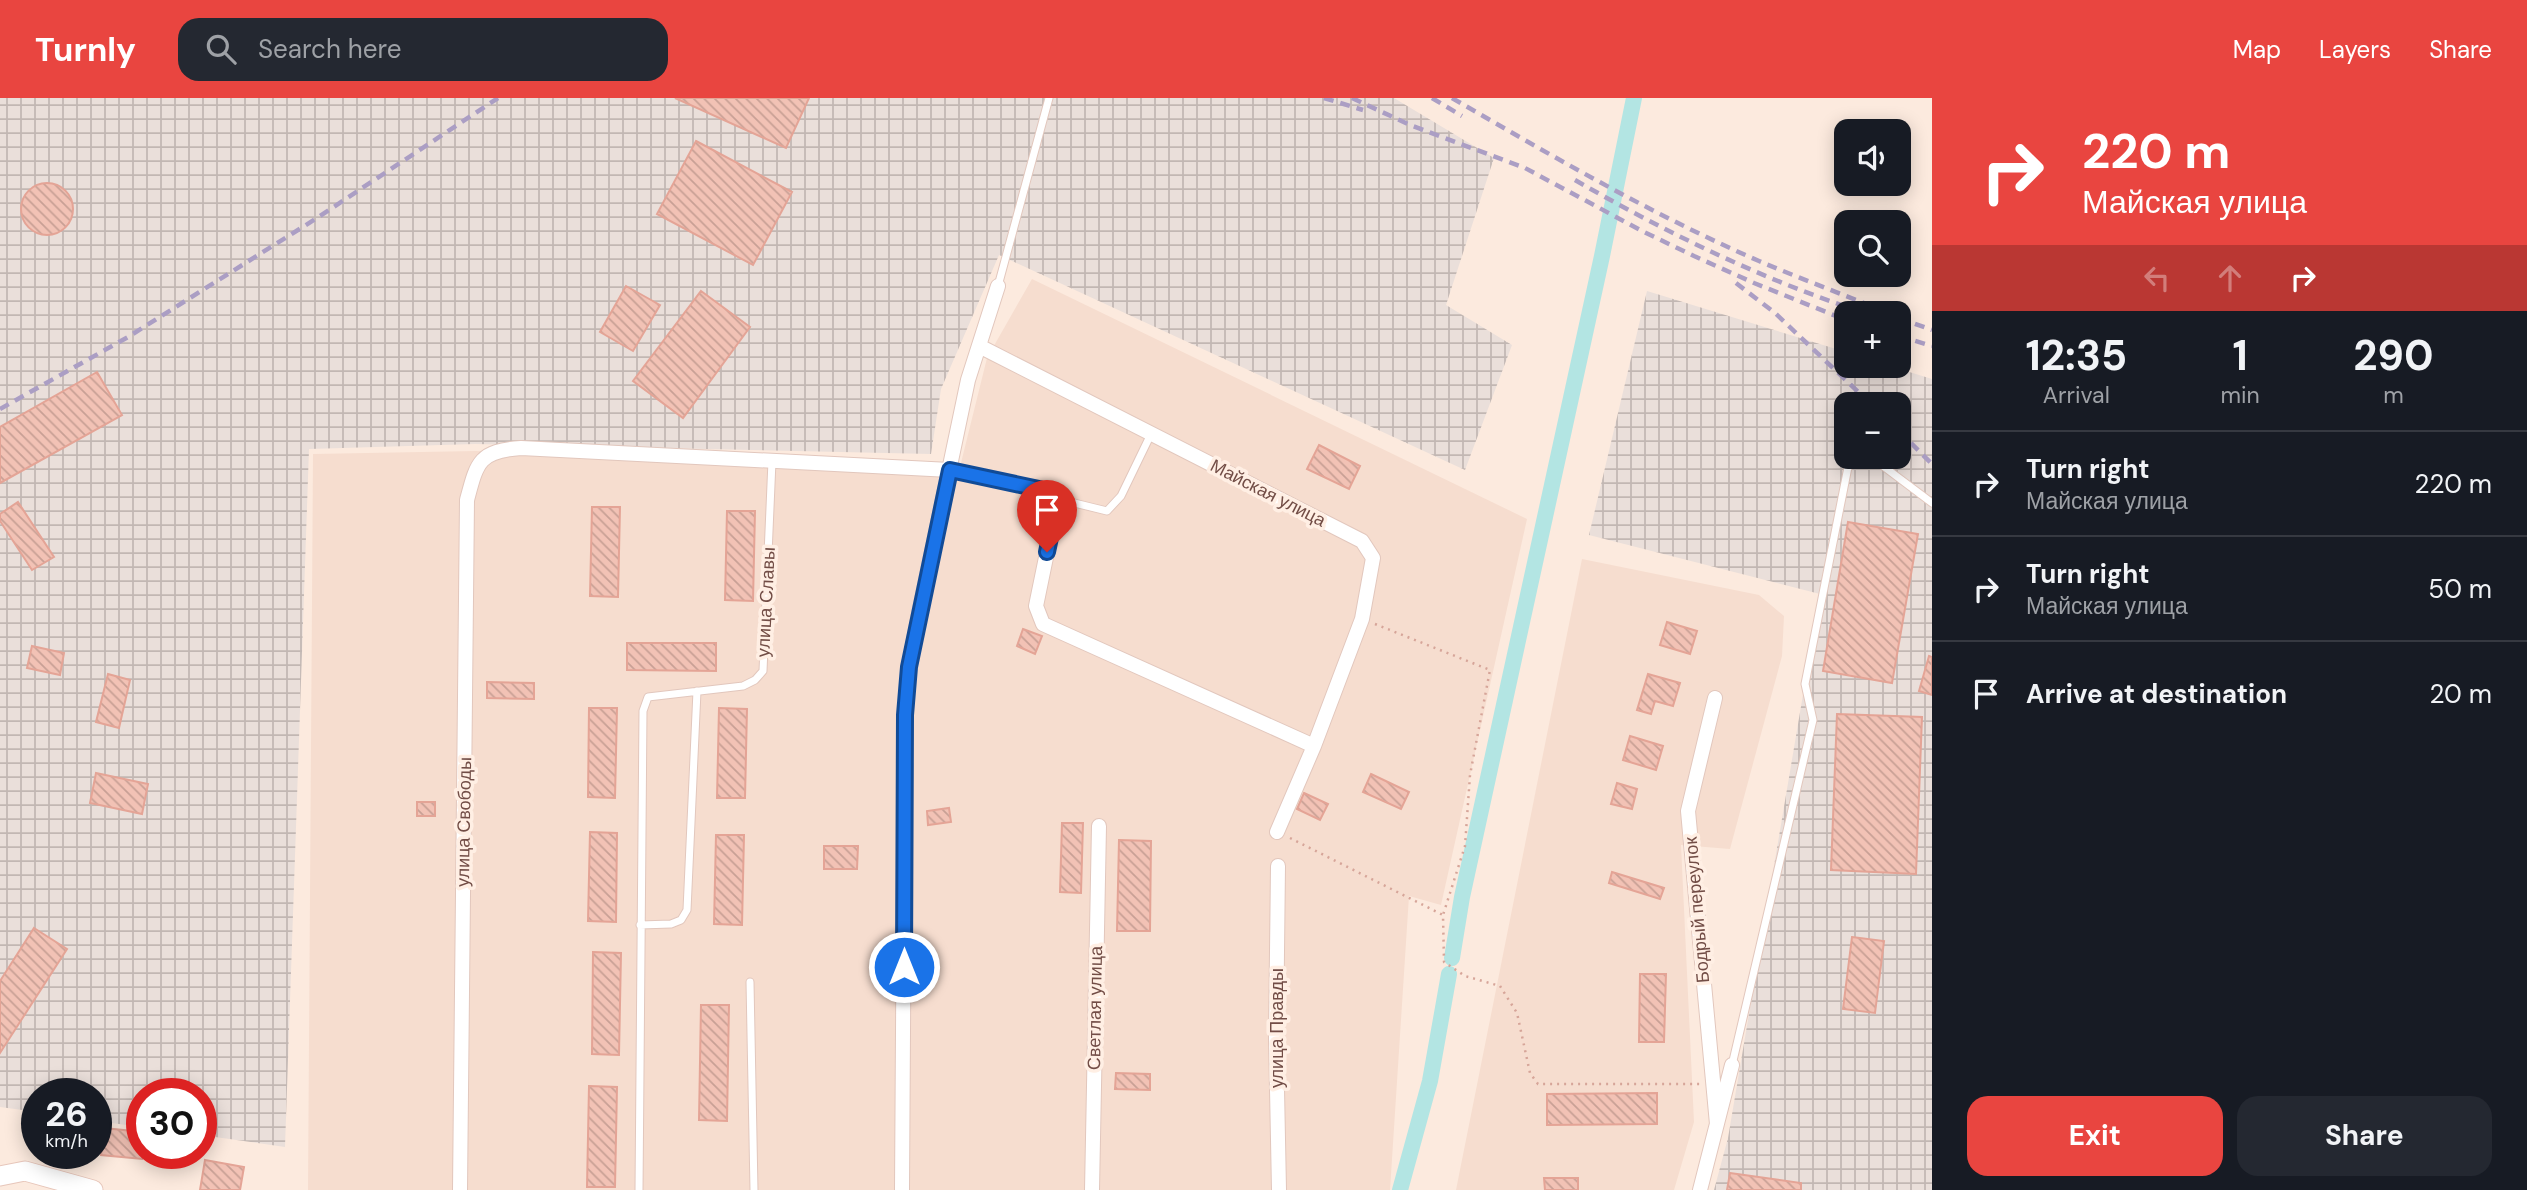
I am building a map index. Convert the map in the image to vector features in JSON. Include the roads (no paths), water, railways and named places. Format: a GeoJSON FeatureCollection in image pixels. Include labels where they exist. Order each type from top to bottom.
{"type":"FeatureCollection","features":[{"type":"Feature","properties":{"kind":"street"},"geometry":{"type":"LineString","coordinates":[[902,1190],[905,715],[909,667],[968,380],[998,286]]}},
{"type":"Feature","properties":{"kind":"street","name":"Майская улица"},"geometry":{"type":"LineString","coordinates":[[979,346],[1362,541],[1373,558],[1362,619],[1314,746],[1277,832]]}},
{"type":"Feature","properties":{"kind":"street","name":"улица Свободы"},"geometry":{"type":"LineString","coordinates":[[460,1190],[467,500],[474,475],[484,457],[499,450],[521,448],[772,461]]}},
{"type":"Feature","properties":{"kind":"street"},"geometry":{"type":"LineString","coordinates":[[772,461],[950,470],[1039,489],[1058,499],[1036,606],[1043,624],[1314,746]]}},
{"type":"Feature","properties":{"kind":"street","name":"Бодрый переулок"},"geometry":{"type":"LineString","coordinates":[[1715,698],[1688,811],[1717,1124]]}},
{"type":"Feature","properties":{"kind":"street","name":"Светлая улица"},"geometry":{"type":"LineString","coordinates":[[1092,1190],[1099,826]]}},
{"type":"Feature","properties":{"kind":"street","name":"улица Правды"},"geometry":{"type":"LineString","coordinates":[[1278,866],[1276,1038],[1279,1190]]}},
{"type":"Feature","properties":{"kind":"street"},"geometry":{"type":"LineString","coordinates":[[1700,1190],[1732,1065]]}},
{"type":"Feature","properties":{"kind":"street"},"geometry":{"type":"LineString","coordinates":[[0,1176],[25,1171],[93,1190]]}},
{"type":"Feature","properties":{"kind":"lane"},"geometry":{"type":"LineString","coordinates":[[998,286],[1049,98]]}},
{"type":"Feature","properties":{"kind":"lane"},"geometry":{"type":"LineString","coordinates":[[1058,499],[1107,511],[1121,496],[1151,433]]}},
{"type":"Feature","properties":{"kind":"lane","name":"улица Славы"},"geometry":{"type":"LineString","coordinates":[[639,1190],[643,711],[648,697],[743,686],[755,680],[763,670],[772,461]]}},
{"type":"Feature","properties":{"kind":"lane"},"geometry":{"type":"LineString","coordinates":[[1732,1065],[1813,720],[1805,684],[1848,469]]}},
{"type":"Feature","properties":{"kind":"lane"},"geometry":{"type":"LineString","coordinates":[[1887,469],[1932,503]]}},
{"type":"Feature","properties":{"kind":"lane"},"geometry":{"type":"LineString","coordinates":[[640,926],[671,924],[681,920],[687,909],[696,691]]}},
{"type":"Feature","properties":{"kind":"lane"},"geometry":{"type":"LineString","coordinates":[[750,982],[754,1190]]}},
{"type":"Feature","properties":{"kind":"waterway"},"geometry":{"type":"LineString","coordinates":[[1452,958],[1462,897],[1634,98]]}},
{"type":"Feature","properties":{"kind":"waterway"},"geometry":{"type":"LineString","coordinates":[[1400,1190],[1430,1081],[1449,974]]}},
{"type":"Feature","properties":{"kind":"railway"},"geometry":{"type":"LineString","coordinates":[[0,409],[128,337],[317,218],[498,98]]}},
{"type":"Feature","properties":{"kind":"railway"},"geometry":{"type":"LineString","coordinates":[[1324,98],[1363,110]]}},
{"type":"Feature","properties":{"kind":"railway"},"geometry":{"type":"LineString","coordinates":[[1352,98],[1410,125],[1525,168],[1694,256],[1834,315]]}},
{"type":"Feature","properties":{"kind":"railway"},"geometry":{"type":"LineString","coordinates":[[1432,98],[1462,116]]}},
{"type":"Feature","properties":{"kind":"railway"},"geometry":{"type":"LineString","coordinates":[[1452,98],[1565,163],[1680,224],[1759,261],[1858,301]]}},
{"type":"Feature","properties":{"kind":"railway"},"geometry":{"type":"LineString","coordinates":[[1575,180],[1716,254],[1834,302]]}},
{"type":"Feature","properties":{"kind":"railway"},"geometry":{"type":"LineString","coordinates":[[1736,283],[1775,313],[1858,392]]}},
{"type":"Feature","properties":{"kind":"railway"},"geometry":{"type":"LineString","coordinates":[[1911,322],[1932,330]]}},
{"type":"Feature","properties":{"kind":"railway"},"geometry":{"type":"LineString","coordinates":[[1911,340],[1932,346]]}},
{"type":"Feature","properties":{"kind":"railway"},"geometry":{"type":"LineString","coordinates":[[1911,443],[1932,464]]}}]}
